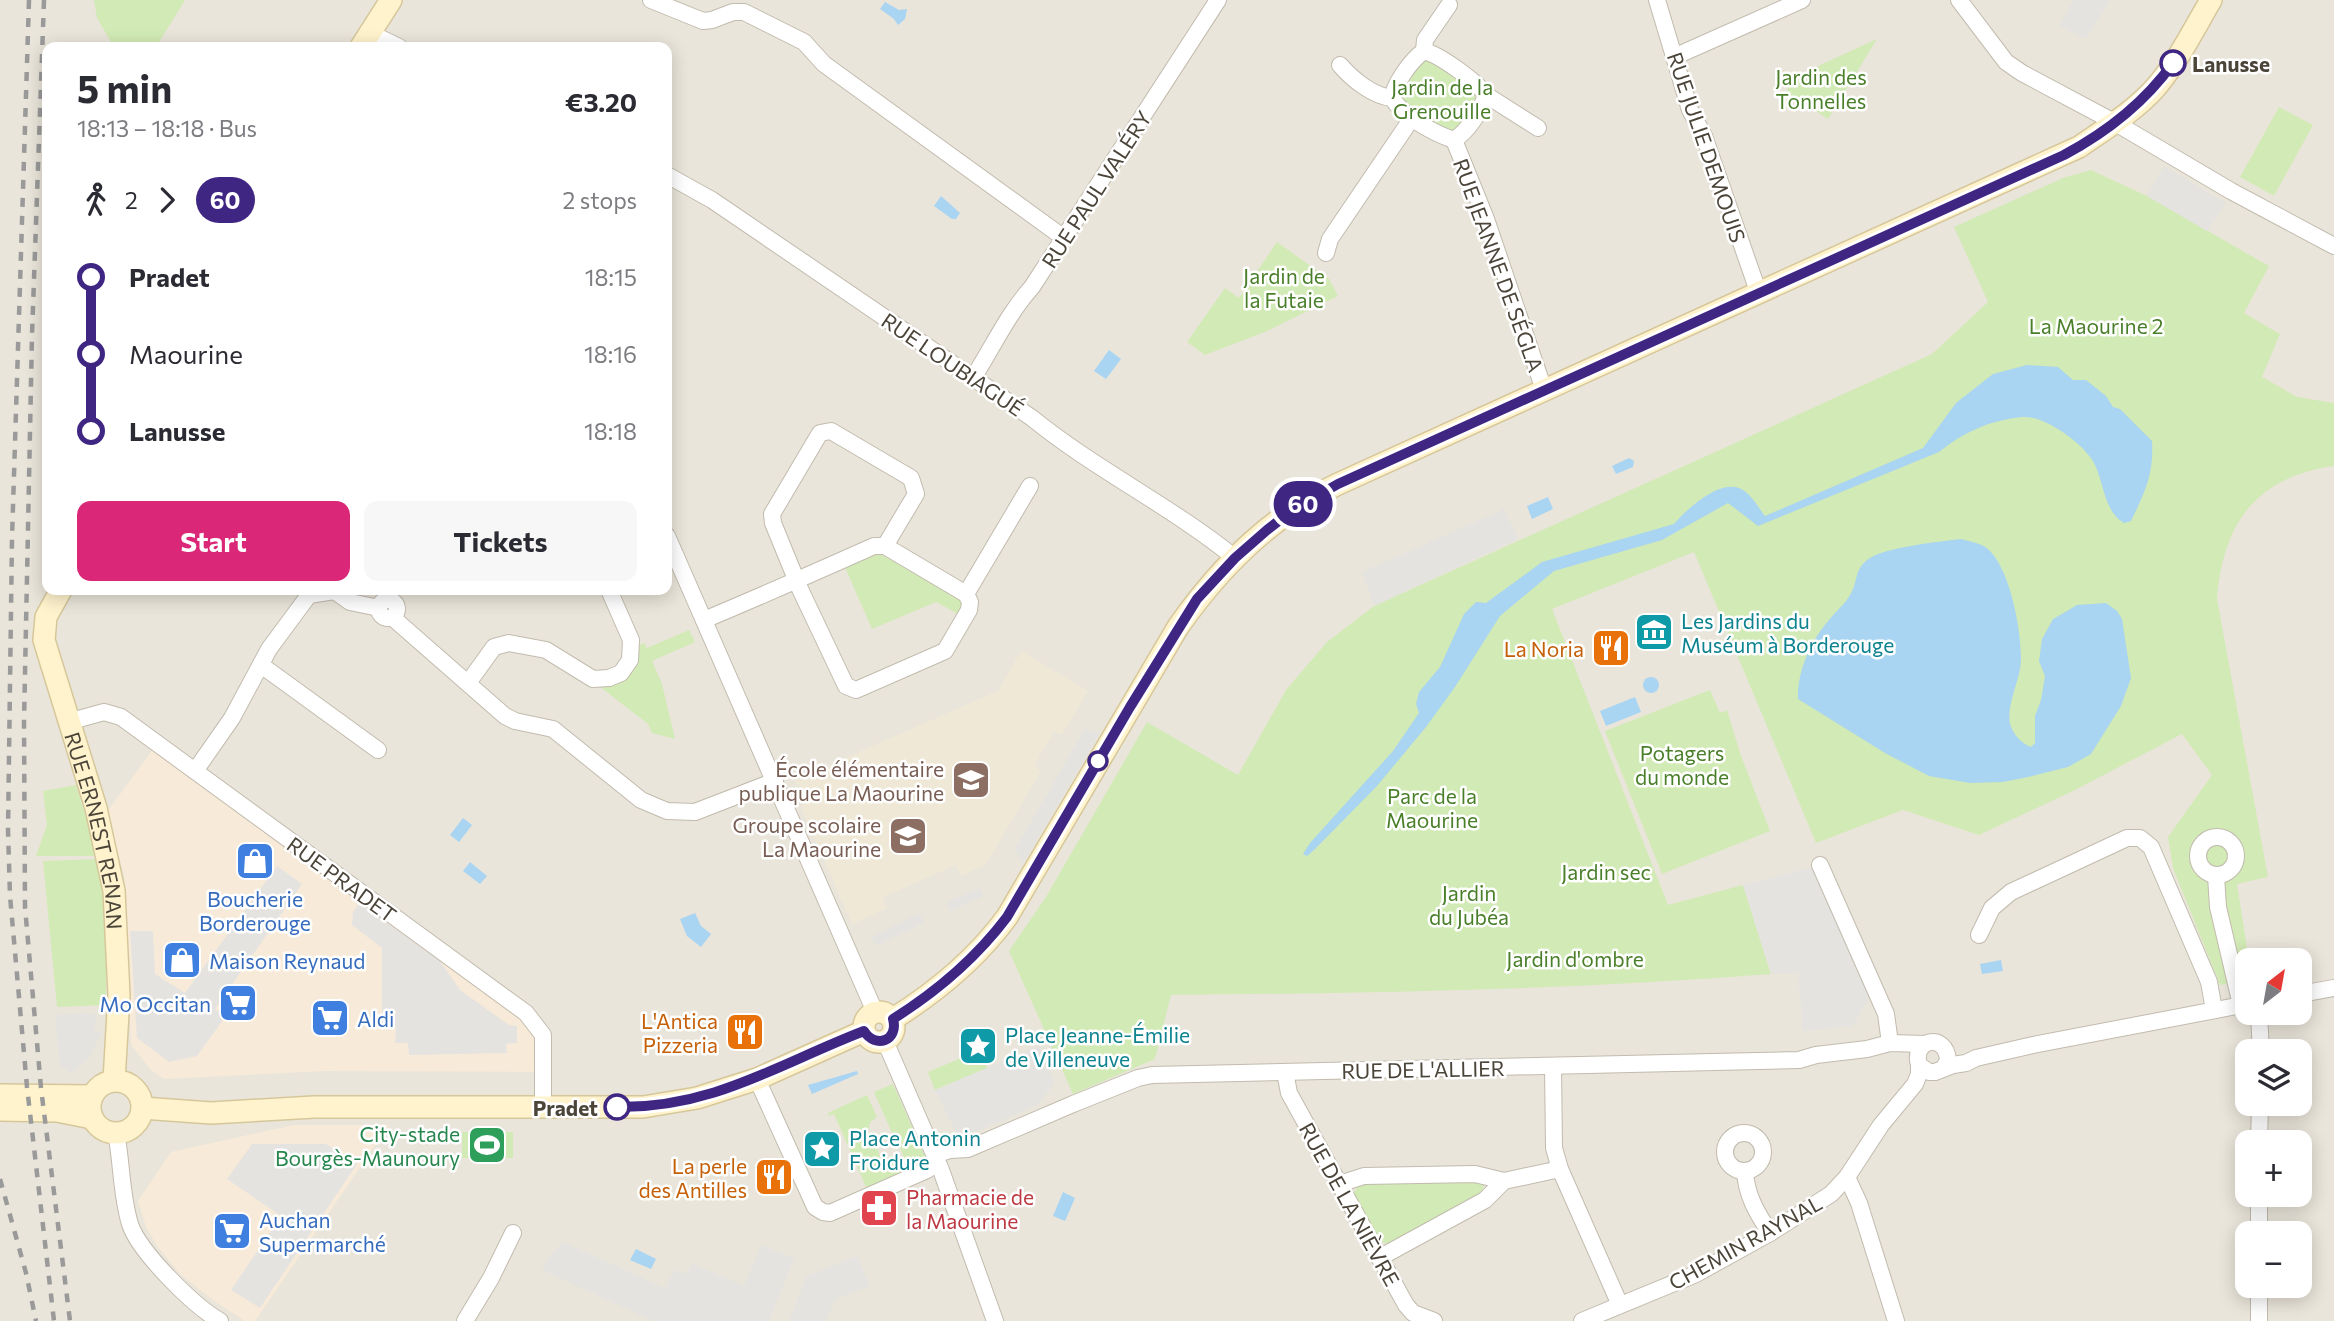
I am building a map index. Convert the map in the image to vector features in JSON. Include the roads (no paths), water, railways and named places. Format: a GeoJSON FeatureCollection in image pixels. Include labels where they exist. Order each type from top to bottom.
{"type":"FeatureCollection","features":[{"type":"Feature","properties":{"kind":"street"},"geometry":{"type":"LineString","coordinates":[[366,40],[391,0]]}},
{"type":"Feature","properties":{"kind":"street"},"geometry":{"type":"LineString","coordinates":[[651,0],[703,21],[733,12],[744,12],[804,42],[824,64],[1064,237]]}},
{"type":"Feature","properties":{"kind":"street","name":"RUE PAUL VALÉRY"},"geometry":{"type":"LineString","coordinates":[[973,378],[991,351],[997,335],[1032,288],[1218,0]]}},
{"type":"Feature","properties":{"kind":"street","name":"RUE JULIE DEMOUIS"},"geometry":{"type":"LineString","coordinates":[[1657,0],[1690,110],[1704,136],[1759,294]]}},
{"type":"Feature","properties":{"kind":"street"},"geometry":{"type":"LineString","coordinates":[[1675,56],[1802,0]]}},
{"type":"Feature","properties":{"kind":"street"},"geometry":{"type":"LineString","coordinates":[[1959,0],[2006,62],[2022,73],[2334,246]]}},
{"type":"Feature","properties":{"kind":"street"},"geometry":{"type":"LineString","coordinates":[[672,547],[775,781],[884,1015],[895,1030],[885,1041],[870,1039],[864,1031],[867,1017],[884,1015],[935,989],[993,935],[1007,917],[1197,599],[1235,558],[1294,509],[1326,490],[2064,155],[2114,122],[2157,86],[2211,0]]}},
{"type":"Feature","properties":{"kind":"street"},"geometry":{"type":"LineString","coordinates":[[1392,98],[1417,56],[1424,51],[1425,40],[1449,5]]}},
{"type":"Feature","properties":{"kind":"street"},"geometry":{"type":"LineString","coordinates":[[1424,51],[1432,53],[1480,87],[1486,95],[1538,128]]}},
{"type":"Feature","properties":{"kind":"street","name":"RUE JEANNE DE SÉGLA"},"geometry":{"type":"LineString","coordinates":[[1340,65],[1380,97],[1392,98],[1397,106],[1412,118],[1443,136],[1454,139],[1462,134],[1483,104],[1486,95]]}},
{"type":"Feature","properties":{"kind":"street"},"geometry":{"type":"LineString","coordinates":[[1326,253],[1330,239],[1412,118]]}},
{"type":"Feature","properties":{"kind":"street","name":"RUE JEANNE DE SÉGLA"},"geometry":{"type":"LineString","coordinates":[[1454,139],[1486,219],[1544,390]]}},
{"type":"Feature","properties":{"kind":"street","name":"RUE LOUBIAGUÉ"},"geometry":{"type":"LineString","coordinates":[[672,178],[712,200],[1032,418],[1068,447],[1160,505],[1235,558]]}},
{"type":"Feature","properties":{"kind":"street"},"geometry":{"type":"LineString","coordinates":[[885,546],[916,494],[911,478],[831,431],[820,433],[772,513],[773,523],[846,686],[856,690],[945,651],[969,610],[968,598],[1030,486]]}},
{"type":"Feature","properties":{"kind":"street"},"geometry":{"type":"LineString","coordinates":[[704,620],[874,546],[885,546],[968,598]]}},
{"type":"Feature","properties":{"kind":"street","name":"RUE ERNEST RENAN"},"geometry":{"type":"LineString","coordinates":[[58,595],[46,617],[44,632],[68,722],[96,808],[114,891],[119,995],[114,1081]]}},
{"type":"Feature","properties":{"kind":"street"},"geometry":{"type":"LineString","coordinates":[[195,771],[232,718],[269,649],[309,595]]}},
{"type":"Feature","properties":{"kind":"street"},"geometry":{"type":"LineString","coordinates":[[341,595],[350,602],[388,599],[382,617],[393,618],[505,716],[515,721],[553,729],[641,800],[667,811],[695,812],[775,781]]}},
{"type":"Feature","properties":{"kind":"street"},"geometry":{"type":"LineString","coordinates":[[468,683],[494,647],[509,643],[556,654],[593,679],[609,678],[621,673],[630,660],[631,640],[611,595]]}},
{"type":"Feature","properties":{"kind":"street"},"geometry":{"type":"LineString","coordinates":[[261,665],[379,750]]}},
{"type":"Feature","properties":{"kind":"street","name":"RUE PRADET"},"geometry":{"type":"LineString","coordinates":[[68,722],[104,712],[121,717],[526,1013],[543,1035],[543,1107]]}},
{"type":"Feature","properties":{"kind":"street"},"geometry":{"type":"LineString","coordinates":[[1979,935],[1992,908],[2011,892],[2127,838],[2140,838],[2151,847],[2209,982],[2214,1010]]}},
{"type":"Feature","properties":{"kind":"street"},"geometry":{"type":"LineString","coordinates":[[1820,865],[1886,1014],[1891,1043],[1903,1048],[1918,1063],[1929,1072],[1939,1070],[1948,1060],[1946,1051],[1936,1042],[1925,1044],[1919,1051],[1918,1063]]}},
{"type":"Feature","properties":{"kind":"street"},"geometry":{"type":"LineString","coordinates":[[2216,876],[2218,907],[2235,971]]}},
{"type":"Feature","properties":{"kind":"street"},"geometry":{"type":"LineString","coordinates":[[2312,992],[2334,988]]}},
{"type":"Feature","properties":{"kind":"street","name":"CHEMIN RAYNAL"},"geometry":{"type":"LineString","coordinates":[[1906,1096],[1939,1070],[1976,1058],[2235,1006]]}},
{"type":"Feature","properties":{"kind":"street"},"geometry":{"type":"LineString","coordinates":[[142,1108],[211,1113],[314,1107],[643,1107],[697,1098],[757,1079],[864,1031]]}},
{"type":"Feature","properties":{"kind":"street"},"geometry":{"type":"LineString","coordinates":[[885,1041],[938,1163],[995,1321]]}},
{"type":"Feature","properties":{"kind":"street","name":"RUE DE L'ALLIER"},"geometry":{"type":"LineString","coordinates":[[938,1163],[950,1150],[968,1149],[1138,1078],[1152,1075],[1799,1060],[1891,1043],[1925,1044]]}},
{"type":"Feature","properties":{"kind":"street","name":"CHEMIN RAYNAL"},"geometry":{"type":"LineString","coordinates":[[1946,1051],[1976,1058]]}},
{"type":"Feature","properties":{"kind":"street","name":"CHEMIN RAYNAL"},"geometry":{"type":"LineString","coordinates":[[1582,1321],[1606,1316],[1620,1306],[1696,1274],[1813,1208],[1831,1194],[1846,1177],[1881,1125],[1906,1096],[1919,1074],[1918,1063]]}},
{"type":"Feature","properties":{"kind":"street"},"geometry":{"type":"LineString","coordinates":[[1553,1066],[1554,1148],[1560,1169],[1620,1306]]}},
{"type":"Feature","properties":{"kind":"street","name":"RUE DE LA NIÈVRE"},"geometry":{"type":"LineString","coordinates":[[1285,1072],[1285,1084],[1289,1093],[1406,1305],[1413,1313],[1434,1321]]}},
{"type":"Feature","properties":{"kind":"street"},"geometry":{"type":"LineString","coordinates":[[757,1079],[815,1207],[823,1212],[830,1213],[938,1163]]}},
{"type":"Feature","properties":{"kind":"street"},"geometry":{"type":"LineString","coordinates":[[114,1081],[134,1088],[142,1108],[137,1123],[116,1133],[102,1129],[92,1118],[90,1111],[92,1096],[101,1086],[114,1081]]}},
{"type":"Feature","properties":{"kind":"street"},"geometry":{"type":"LineString","coordinates":[[0,1095],[92,1096]]}},
{"type":"Feature","properties":{"kind":"street"},"geometry":{"type":"LineString","coordinates":[[0,1110],[57,1111],[92,1118]]}},
{"type":"Feature","properties":{"kind":"street"},"geometry":{"type":"LineString","coordinates":[[116,1133],[128,1214],[134,1233],[160,1268],[188,1298],[220,1321]]}},
{"type":"Feature","properties":{"kind":"street"},"geometry":{"type":"LineString","coordinates":[[1339,1184],[1364,1176],[1475,1174],[1504,1181],[1560,1169]]}},
{"type":"Feature","properties":{"kind":"street"},"geometry":{"type":"LineString","coordinates":[[1745,1171],[1745,1185],[1756,1212],[1770,1233]]}},
{"type":"Feature","properties":{"kind":"street"},"geometry":{"type":"LineString","coordinates":[[1846,1177],[1859,1203],[1896,1321]]}},
{"type":"Feature","properties":{"kind":"street"},"geometry":{"type":"LineString","coordinates":[[1379,1258],[1485,1200],[1504,1181]]}},
{"type":"Feature","properties":{"kind":"street"},"geometry":{"type":"LineString","coordinates":[[465,1321],[491,1278],[513,1233]]}},
{"type":"Feature","properties":{"kind":"street"},"geometry":{"type":"LineString","coordinates":[[2259,1298],[2259,1321]]}},
{"type":"Feature","properties":{"kind":"water"},"geometry":{"type":"Polygon","coordinates":[[[885,2],[899,10],[907,9],[905,19],[898,25],[880,9],[885,2]]]}},
{"type":"Feature","properties":{"kind":"water"},"geometry":{"type":"Polygon","coordinates":[[[941,196],[960,213],[956,219],[934,206],[941,196]]]}},
{"type":"Feature","properties":{"kind":"water"},"geometry":{"type":"Polygon","coordinates":[[[1109,350],[1121,359],[1106,379],[1094,371],[1109,350]]]}},
{"type":"Feature","properties":{"kind":"water"},"geometry":{"type":"Polygon","coordinates":[[[2027,365],[2058,367],[2073,380],[2086,380],[2152,441],[2152,463],[2148,482],[2131,521],[2124,523],[2112,511],[2097,469],[2080,446],[2052,425],[2022,417],[1978,428],[1939,452],[1758,526],[1728,503],[1662,540],[1554,571],[1500,616],[1426,727],[1377,786],[1315,849],[1307,856],[1303,854],[1393,751],[1419,713],[1416,704],[1419,692],[1440,667],[1464,614],[1476,602],[1486,603],[1542,562],[1674,524],[1694,504],[1722,488],[1743,490],[1765,516],[1923,448],[1956,403],[1993,374],[2027,365]]]}},
{"type":"Feature","properties":{"kind":"water"},"geometry":{"type":"Polygon","coordinates":[[[1629,458],[1634,461],[1633,467],[1616,474],[1612,466],[1629,458]]]}},
{"type":"Feature","properties":{"kind":"water"},"geometry":{"type":"Polygon","coordinates":[[[1548,497],[1553,509],[1532,519],[1527,506],[1548,497]]]}},
{"type":"Feature","properties":{"kind":"water"},"geometry":{"type":"Polygon","coordinates":[[[1961,539],[1980,544],[1990,551],[2004,573],[2009,587],[2017,618],[2021,659],[2009,716],[2016,735],[2028,746],[2031,747],[2035,743],[2035,716],[2045,676],[2039,661],[2042,639],[2053,619],[2077,605],[2106,603],[2117,611],[2122,619],[2131,678],[2121,706],[2091,754],[2068,767],[2003,782],[1970,783],[1929,776],[1885,753],[1798,699],[1800,678],[1811,647],[1822,628],[1848,598],[1865,562],[1887,551],[1961,539]]]}},
{"type":"Feature","properties":{"kind":"water"},"geometry":{"type":"Polygon","coordinates":[[[1651,677],[1657,679],[1657,691],[1651,693],[1645,691],[1643,685],[1645,679],[1651,677]]]}},
{"type":"Feature","properties":{"kind":"water"},"geometry":{"type":"Polygon","coordinates":[[[1635,697],[1641,712],[1606,726],[1600,711],[1635,697]]]}},
{"type":"Feature","properties":{"kind":"water"},"geometry":{"type":"Polygon","coordinates":[[[463,818],[472,825],[459,842],[450,835],[463,818]]]}},
{"type":"Feature","properties":{"kind":"water"},"geometry":{"type":"Polygon","coordinates":[[[470,862],[487,876],[480,884],[463,871],[470,862]]]}},
{"type":"Feature","properties":{"kind":"water"},"geometry":{"type":"Polygon","coordinates":[[[695,913],[701,926],[711,934],[701,947],[687,936],[680,919],[695,913]]]}},
{"type":"Feature","properties":{"kind":"water"},"geometry":{"type":"Polygon","coordinates":[[[2001,960],[2003,971],[1982,974],[1980,964],[2001,960]]]}},
{"type":"Feature","properties":{"kind":"water"},"geometry":{"type":"Polygon","coordinates":[[[857,1071],[858,1074],[812,1094],[808,1085],[857,1071]]]}},
{"type":"Feature","properties":{"kind":"water"},"geometry":{"type":"Polygon","coordinates":[[[1063,1192],[1075,1198],[1065,1221],[1053,1216],[1063,1192]]]}},
{"type":"Feature","properties":{"kind":"water"},"geometry":{"type":"Polygon","coordinates":[[[636,1249],[656,1259],[651,1269],[630,1260],[636,1249]]]}},
{"type":"Feature","properties":{"kind":"railway"},"geometry":{"type":"LineString","coordinates":[[29,0],[12,538],[8,830],[10,896],[27,1087],[54,1321]]}},
{"type":"Feature","properties":{"kind":"railway"},"geometry":{"type":"LineString","coordinates":[[42,42],[44,0]]}},
{"type":"Feature","properties":{"kind":"railway"},"geometry":{"type":"LineString","coordinates":[[42,56],[32,335],[24,722],[25,907],[41,1088],[70,1321]]}},
{"type":"Feature","properties":{"kind":"railway"},"geometry":{"type":"LineString","coordinates":[[0,1179],[26,1273],[36,1321]]}},
{"type":"Feature","properties":{"kind":"place","name":"Lanusse"},"geometry":{"type":"Point","coordinates":[2173,63]}},
{"type":"Feature","properties":{"kind":"place","name":"Les Jardins du Muséum à Borderouge"},"geometry":{"type":"Point","coordinates":[1654,632]}},
{"type":"Feature","properties":{"kind":"place","name":"La Noria"},"geometry":{"type":"Point","coordinates":[1611,648]}},
{"type":"Feature","properties":{"kind":"place","name":"École élémentaire publique La Maourine"},"geometry":{"type":"Point","coordinates":[971,780]}},
{"type":"Feature","properties":{"kind":"place","name":"Groupe scolaire La Maourine"},"geometry":{"type":"Point","coordinates":[908,836]}},
{"type":"Feature","properties":{"kind":"place","name":"Boucherie Borderouge"},"geometry":{"type":"Point","coordinates":[255,861]}},
{"type":"Feature","properties":{"kind":"place","name":"Maison Reynaud"},"geometry":{"type":"Point","coordinates":[182,960]}},
{"type":"Feature","properties":{"kind":"place","name":"Mo Occitan"},"geometry":{"type":"Point","coordinates":[238,1003]}},
{"type":"Feature","properties":{"kind":"place","name":"Aldi"},"geometry":{"type":"Point","coordinates":[330,1018]}},
{"type":"Feature","properties":{"kind":"place","name":"L'Antica Pizzeria"},"geometry":{"type":"Point","coordinates":[745,1032]}},
{"type":"Feature","properties":{"kind":"place","name":"Place Jeanne-Émilie de Villeneuve"},"geometry":{"type":"Point","coordinates":[978,1046]}},
{"type":"Feature","properties":{"kind":"place","name":"Pradet"},"geometry":{"type":"Point","coordinates":[617,1107]}},
{"type":"Feature","properties":{"kind":"place","name":"City-stade Bourgès-Maunoury"},"geometry":{"type":"Point","coordinates":[487,1145]}},
{"type":"Feature","properties":{"kind":"place","name":"Place Antonin Froidure"},"geometry":{"type":"Point","coordinates":[822,1149]}},
{"type":"Feature","properties":{"kind":"place","name":"La perle des Antilles"},"geometry":{"type":"Point","coordinates":[774,1177]}},
{"type":"Feature","properties":{"kind":"place","name":"Pharmacie de la Maourine"},"geometry":{"type":"Point","coordinates":[879,1208]}},
{"type":"Feature","properties":{"kind":"place","name":"Auchan Supermarché"},"geometry":{"type":"Point","coordinates":[232,1231]}},
{"type":"Feature","properties":{"kind":"park label","name":"Jardin des Tonnelles"},"geometry":{"type":"Point","coordinates":[1821,88]}},
{"type":"Feature","properties":{"kind":"park label","name":"Jardin de la Grenouille"},"geometry":{"type":"Point","coordinates":[1442,98]}},
{"type":"Feature","properties":{"kind":"park label","name":"Jardin de la Futaie"},"geometry":{"type":"Point","coordinates":[1284,287]}},
{"type":"Feature","properties":{"kind":"park label","name":"La Maourine 2"},"geometry":{"type":"Point","coordinates":[2096,325]}},
{"type":"Feature","properties":{"kind":"park label","name":"Potagers du monde"},"geometry":{"type":"Point","coordinates":[1682,764]}},
{"type":"Feature","properties":{"kind":"park label","name":"Parc de la Maourine"},"geometry":{"type":"Point","coordinates":[1432,807]}},
{"type":"Feature","properties":{"kind":"park label","name":"Jardin sec"},"geometry":{"type":"Point","coordinates":[1606,871]}},
{"type":"Feature","properties":{"kind":"park label","name":"Jardin du Jubéa"},"geometry":{"type":"Point","coordinates":[1469,904]}},
{"type":"Feature","properties":{"kind":"park label","name":"Jardin d'ombre"},"geometry":{"type":"Point","coordinates":[1575,958]}}]}
